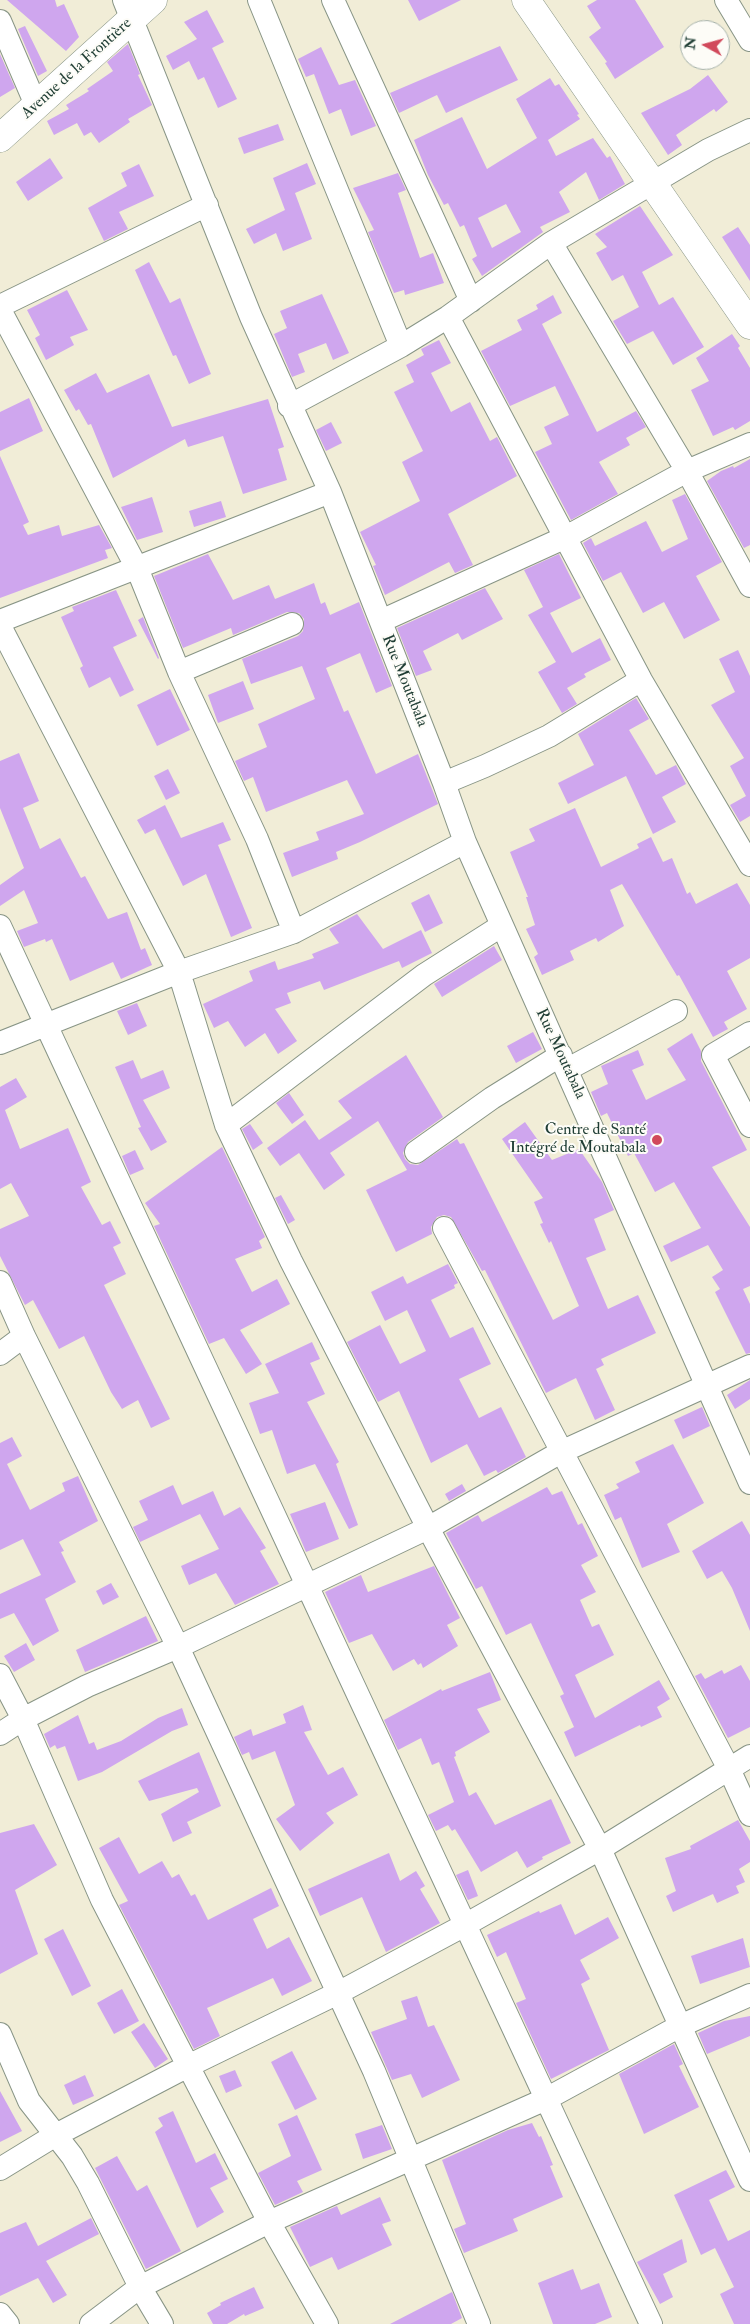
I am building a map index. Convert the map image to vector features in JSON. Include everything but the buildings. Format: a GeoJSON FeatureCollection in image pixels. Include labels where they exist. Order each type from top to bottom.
{"type":"FeatureCollection","features":[{"type":"Feature","properties":{"kind":"street","name":"Avenue de la Frontière"},"geometry":{"type":"LineString","coordinates":[[0,138],[36,105],[128,10],[153,0]]}},
{"type":"Feature","properties":{"kind":"street"},"geometry":{"type":"LineString","coordinates":[[259,0],[401,346]]}},
{"type":"Feature","properties":{"kind":"street"},"geometry":{"type":"LineString","coordinates":[[333,0],[470,301]]}},
{"type":"Feature","properties":{"kind":"street"},"geometry":{"type":"LineString","coordinates":[[526,0],[750,325]]}},
{"type":"Feature","properties":{"kind":"street"},"geometry":{"type":"LineString","coordinates":[[726,0],[750,40]]}},
{"type":"Feature","properties":{"kind":"street","name":"Rue Moutabala"},"geometry":{"type":"LineString","coordinates":[[128,10],[289,406],[330,492],[444,783],[465,842],[750,1483]]}},
{"type":"Feature","properties":{"kind":"street"},"geometry":{"type":"LineString","coordinates":[[0,20],[36,105]]}},
{"type":"Feature","properties":{"kind":"street"},"geometry":{"type":"LineString","coordinates":[[289,406],[401,346],[448,317],[551,243],[708,150],[750,130]]}},
{"type":"Feature","properties":{"kind":"street"},"geometry":{"type":"LineString","coordinates":[[206,205],[0,308],[137,568],[179,672],[257,839],[294,932]]}},
{"type":"Feature","properties":{"kind":"street"},"geometry":{"type":"LineString","coordinates":[[551,243],[687,470],[750,586]]}},
{"type":"Feature","properties":{"kind":"street"},"geometry":{"type":"LineString","coordinates":[[448,317],[641,680],[750,865]]}},
{"type":"Feature","properties":{"kind":"street"},"geometry":{"type":"LineString","coordinates":[[381,622],[566,537],[687,470],[750,444]]}},
{"type":"Feature","properties":{"kind":"street"},"geometry":{"type":"LineString","coordinates":[[0,621],[330,492]]}},
{"type":"Feature","properties":{"kind":"street"},"geometry":{"type":"LineString","coordinates":[[179,672],[292,624]]}},
{"type":"Feature","properties":{"kind":"street"},"geometry":{"type":"LineString","coordinates":[[0,626],[180,972],[226,1125],[291,1261],[428,1528],[600,1849],[750,2180]]}},
{"type":"Feature","properties":{"kind":"street"},"geometry":{"type":"LineString","coordinates":[[444,783],[549,736],[641,680]]}},
{"type":"Feature","properties":{"kind":"street"},"geometry":{"type":"LineString","coordinates":[[0,1043],[180,972],[294,932],[465,842]]}},
{"type":"Feature","properties":{"kind":"street"},"geometry":{"type":"LineString","coordinates":[[0,926],[651,2324]]}},
{"type":"Feature","properties":{"kind":"street"},"geometry":{"type":"LineString","coordinates":[[226,1125],[424,975],[501,926]]}},
{"type":"Feature","properties":{"kind":"street"},"geometry":{"type":"LineString","coordinates":[[416,1152],[492,1098],[676,1010]]}},
{"type":"Feature","properties":{"kind":"street"},"geometry":{"type":"LineString","coordinates":[[750,1033],[713,1055],[750,1126]]}},
{"type":"Feature","properties":{"kind":"street"},"geometry":{"type":"LineString","coordinates":[[444,1228],[729,1769],[750,1815]]}},
{"type":"Feature","properties":{"kind":"street"},"geometry":{"type":"LineString","coordinates":[[0,1282],[24,1336],[178,1647],[338,1993],[412,2159],[479,2324]]}},
{"type":"Feature","properties":{"kind":"street"},"geometry":{"type":"LineString","coordinates":[[0,1354],[24,1336]]}},
{"type":"Feature","properties":{"kind":"street"},"geometry":{"type":"LineString","coordinates":[[0,1734],[23,1719],[87,1686],[178,1647],[428,1528],[561,1452],[750,1366]]}},
{"type":"Feature","properties":{"kind":"street"},"geometry":{"type":"LineString","coordinates":[[0,1675],[23,1719],[102,1900],[269,2222],[327,2324]]}},
{"type":"Feature","properties":{"kind":"street"},"geometry":{"type":"LineString","coordinates":[[0,2169],[54,2136],[188,2066],[338,1993],[465,1924],[600,1849],[750,1756]]}},
{"type":"Feature","properties":{"kind":"street"},"geometry":{"type":"LineString","coordinates":[[91,2324],[140,2287],[269,2222],[546,2100],[680,2026],[750,1995]]}},
{"type":"Feature","properties":{"kind":"street"},"geometry":{"type":"LineString","coordinates":[[0,2034],[29,2101],[54,2136],[72,2156],[88,2183],[140,2287],[162,2324]]}},
{"type":"Feature","properties":{"kind":"street"},"geometry":{"type":"LineString","coordinates":[[0,2314],[8,2324]]}},
{"type":"Feature","properties":{"kind":"place","name":"Centre de Santé Intégré de Moutabala"},"geometry":{"type":"Point","coordinates":[657,1140]}}]}
